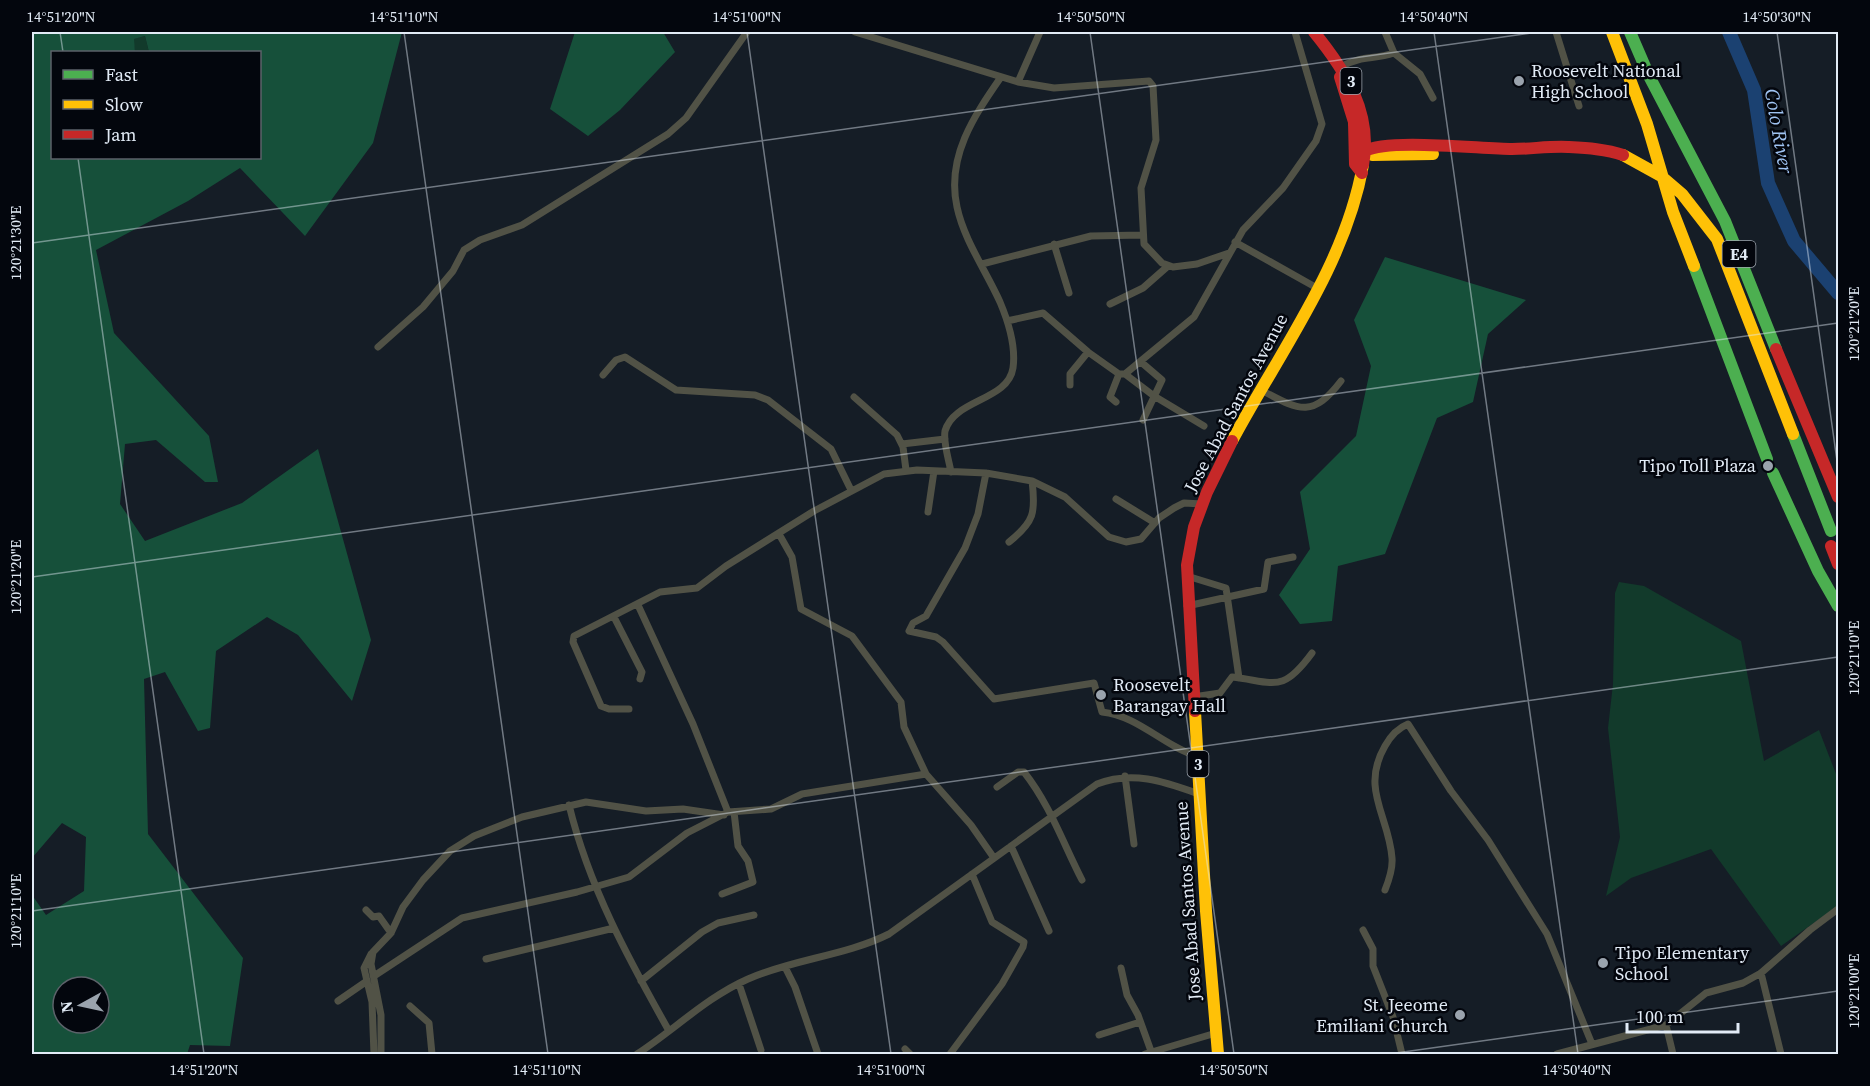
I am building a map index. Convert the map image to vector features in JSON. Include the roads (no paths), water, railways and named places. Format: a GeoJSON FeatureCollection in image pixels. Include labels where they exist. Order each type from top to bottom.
{"type":"FeatureCollection","features":[{"type":"Feature","properties":{"kind":"highway","name":"3"},"geometry":{"type":"LineString","coordinates":[[1314,32],[1342,66],[1354,87],[1359,124],[1355,164],[1362,173]]}},
{"type":"Feature","properties":{"kind":"highway","name":"E4"},"geometry":{"type":"LineString","coordinates":[[1612,32],[1647,124],[1673,212],[1767,459]]}},
{"type":"Feature","properties":{"kind":"highway","name":"E4"},"geometry":{"type":"LineString","coordinates":[[1630,32],[1649,76],[1680,131],[1725,221],[1813,440],[1839,496]]}},
{"type":"Feature","properties":{"kind":"highway","name":"3"},"geometry":{"type":"LineString","coordinates":[[1323,43],[1345,87],[1359,124]]}},
{"type":"Feature","properties":{"kind":"highway","name":"E4"},"geometry":{"type":"LineString","coordinates":[[1359,124],[1380,139],[1405,151]]}},
{"type":"Feature","properties":{"kind":"highway"},"geometry":{"type":"LineString","coordinates":[[1359,124],[1359,142],[1365,151]]}},
{"type":"Feature","properties":{"kind":"highway","name":"E4"},"geometry":{"type":"LineString","coordinates":[[1365,151],[1372,155],[1405,151],[1504,152],[1511,148],[1568,147],[1611,151],[1654,172],[1682,194],[1717,239],[1799,448],[1808,486],[1829,532]]}},
{"type":"Feature","properties":{"kind":"highway","name":"Jose Abad Santos Avenue"},"geometry":{"type":"LineString","coordinates":[[1218,1054],[1187,606],[1186,576],[1191,539],[1202,504],[1317,288],[1349,221],[1362,173],[1365,151]]}},
{"type":"Feature","properties":{"kind":"highway","name":"E4"},"geometry":{"type":"LineString","coordinates":[[1362,173],[1374,163],[1405,151]]}},
{"type":"Feature","properties":{"kind":"highway"},"geometry":{"type":"LineString","coordinates":[[1773,473],[1818,571],[1839,606]]}},
{"type":"Feature","properties":{"kind":"highway"},"geometry":{"type":"LineString","coordinates":[[1835,546],[1839,564]]}},
{"type":"Feature","properties":{"kind":"street"},"geometry":{"type":"LineString","coordinates":[[378,347],[423,308],[453,271],[464,250],[480,240],[522,225],[668,134],[686,118],[747,32]]}},
{"type":"Feature","properties":{"kind":"street"},"geometry":{"type":"LineString","coordinates":[[855,32],[1018,82],[1054,87],[1149,81],[1153,86],[1156,140],[1141,188],[1142,235],[1144,244],[1151,253],[1168,266]]}},
{"type":"Feature","properties":{"kind":"street"},"geometry":{"type":"LineString","coordinates":[[1018,82],[1040,32]]}},
{"type":"Feature","properties":{"kind":"street"},"geometry":{"type":"LineString","coordinates":[[1116,402],[1110,397],[1122,374],[1141,362],[1194,317],[1235,242],[1258,212],[1296,172],[1316,141],[1322,124],[1295,32]]}},
{"type":"Feature","properties":{"kind":"street"},"geometry":{"type":"LineString","coordinates":[[1385,32],[1394,53],[1420,74],[1433,98]]}},
{"type":"Feature","properties":{"kind":"street"},"geometry":{"type":"LineString","coordinates":[[1556,32],[1579,106]]}},
{"type":"Feature","properties":{"kind":"street"},"geometry":{"type":"LineString","coordinates":[[1342,66],[1363,56],[1380,57],[1394,53]]}},
{"type":"Feature","properties":{"kind":"street"},"geometry":{"type":"LineString","coordinates":[[951,472],[945,439],[947,427],[958,414],[1002,387],[1010,378],[1013,362],[1007,321],[961,220],[955,185],[958,161],[971,120],[1001,78]]}},
{"type":"Feature","properties":{"kind":"street"},"geometry":{"type":"LineString","coordinates":[[982,264],[1054,244],[1104,235],[1142,235]]}},
{"type":"Feature","properties":{"kind":"street"},"geometry":{"type":"LineString","coordinates":[[1235,242],[1317,288]]}},
{"type":"Feature","properties":{"kind":"street"},"geometry":{"type":"LineString","coordinates":[[1054,244],[1069,293]]}},
{"type":"Feature","properties":{"kind":"street"},"geometry":{"type":"LineString","coordinates":[[1110,304],[1143,288],[1168,266],[1197,264],[1229,253]]}},
{"type":"Feature","properties":{"kind":"street"},"geometry":{"type":"LineString","coordinates":[[1007,321],[1043,313],[1088,352],[1204,426]]}},
{"type":"Feature","properties":{"kind":"street"},"geometry":{"type":"LineString","coordinates":[[1070,385],[1070,374],[1088,352]]}},
{"type":"Feature","properties":{"kind":"street"},"geometry":{"type":"LineString","coordinates":[[603,375],[616,360],[625,357],[676,390],[761,396],[825,442],[836,456],[851,490]]}},
{"type":"Feature","properties":{"kind":"street"},"geometry":{"type":"LineString","coordinates":[[1141,362],[1162,380],[1143,420]]}},
{"type":"Feature","properties":{"kind":"street"},"geometry":{"type":"LineString","coordinates":[[1261,390],[1301,407],[1325,401],[1341,381]]}},
{"type":"Feature","properties":{"kind":"street"},"geometry":{"type":"LineString","coordinates":[[854,397],[897,435],[902,444],[906,470]]}},
{"type":"Feature","properties":{"kind":"street"},"geometry":{"type":"LineString","coordinates":[[902,444],[945,439]]}},
{"type":"Feature","properties":{"kind":"street"},"geometry":{"type":"LineString","coordinates":[[629,709],[609,709],[601,706],[573,639],[666,590],[697,588],[726,566],[851,490],[884,474],[906,470],[986,473],[1032,481],[1065,497],[1116,540],[1141,539],[1166,513],[1184,503],[1202,504]]}},
{"type":"Feature","properties":{"kind":"street"},"geometry":{"type":"LineString","coordinates":[[928,512],[934,471]]}},
{"type":"Feature","properties":{"kind":"street"},"geometry":{"type":"LineString","coordinates":[[986,473],[978,514],[966,548],[926,616],[913,623],[909,631],[929,635],[943,642],[994,699],[1039,694],[1091,682],[1095,686],[1102,712],[1122,716],[1179,751],[1197,756]]}},
{"type":"Feature","properties":{"kind":"street"},"geometry":{"type":"LineString","coordinates":[[1009,542],[1031,520],[1034,507],[1032,481]]}},
{"type":"Feature","properties":{"kind":"street"},"geometry":{"type":"LineString","coordinates":[[1116,498],[1155,523]]}},
{"type":"Feature","properties":{"kind":"street"},"geometry":{"type":"LineString","coordinates":[[779,534],[792,556],[801,609],[852,636],[901,702],[904,727],[926,774],[971,825],[994,858]]}},
{"type":"Feature","properties":{"kind":"street"},"geometry":{"type":"LineString","coordinates":[[1187,606],[1266,588],[1268,562],[1293,557]]}},
{"type":"Feature","properties":{"kind":"street"},"geometry":{"type":"LineString","coordinates":[[1186,576],[1226,588],[1239,678]]}},
{"type":"Feature","properties":{"kind":"street"},"geometry":{"type":"LineString","coordinates":[[638,604],[693,724],[728,813],[738,846],[748,861],[753,882],[722,894]]}},
{"type":"Feature","properties":{"kind":"street"},"geometry":{"type":"LineString","coordinates":[[614,617],[642,672],[640,679]]}},
{"type":"Feature","properties":{"kind":"street"},"geometry":{"type":"LineString","coordinates":[[1193,697],[1216,695],[1230,678],[1267,684],[1279,683],[1293,674],[1312,653]]}},
{"type":"Feature","properties":{"kind":"street"},"geometry":{"type":"LineString","coordinates":[[1385,890],[1392,861],[1378,808],[1374,775],[1387,743],[1395,732],[1408,724],[1451,792],[1488,840],[1547,934],[1592,1044]]}},
{"type":"Feature","properties":{"kind":"street"},"geometry":{"type":"LineString","coordinates":[[997,787],[1018,772],[1024,772],[1053,814],[1070,858],[1082,880]]}},
{"type":"Feature","properties":{"kind":"street"},"geometry":{"type":"LineString","coordinates":[[374,1054],[372,952],[391,933],[403,907],[439,859],[474,836],[522,816],[596,801],[640,810],[683,809],[728,813],[771,809],[802,794],[926,774]]}},
{"type":"Feature","properties":{"kind":"street"},"geometry":{"type":"LineString","coordinates":[[637,1054],[701,1006],[739,984],[785,967],[881,938],[906,923],[1097,784],[1125,776],[1157,780],[1199,794]]}},
{"type":"Feature","properties":{"kind":"street"},"geometry":{"type":"LineString","coordinates":[[1125,776],[1134,844]]}},
{"type":"Feature","properties":{"kind":"street"},"geometry":{"type":"LineString","coordinates":[[569,805],[580,851],[595,887],[641,981],[669,1031]]}},
{"type":"Feature","properties":{"kind":"street"},"geometry":{"type":"LineString","coordinates":[[338,1001],[462,918],[623,879],[640,871],[687,833],[728,813]]}},
{"type":"Feature","properties":{"kind":"street"},"geometry":{"type":"LineString","coordinates":[[1011,846],[1049,931]]}},
{"type":"Feature","properties":{"kind":"street"},"geometry":{"type":"LineString","coordinates":[[950,1054],[1002,984],[1024,942],[992,922],[972,874]]}},
{"type":"Feature","properties":{"kind":"street"},"geometry":{"type":"LineString","coordinates":[[1557,1054],[1666,1025],[1706,993],[1743,983],[1761,973],[1810,930],[1839,909]]}},
{"type":"Feature","properties":{"kind":"street"},"geometry":{"type":"LineString","coordinates":[[366,910],[373,917],[379,916],[391,933]]}},
{"type":"Feature","properties":{"kind":"street"},"geometry":{"type":"LineString","coordinates":[[641,981],[702,932],[718,923],[754,915]]}},
{"type":"Feature","properties":{"kind":"street"},"geometry":{"type":"LineString","coordinates":[[486,959],[614,928]]}},
{"type":"Feature","properties":{"kind":"street"},"geometry":{"type":"LineString","coordinates":[[1363,930],[1373,950],[1373,966],[1393,1017],[1402,1054]]}},
{"type":"Feature","properties":{"kind":"street"},"geometry":{"type":"LineString","coordinates":[[785,967],[795,987],[818,1054]]}},
{"type":"Feature","properties":{"kind":"street"},"geometry":{"type":"LineString","coordinates":[[1121,968],[1127,995],[1140,1022],[1148,1053],[1216,1033]]}},
{"type":"Feature","properties":{"kind":"street"},"geometry":{"type":"LineString","coordinates":[[1761,973],[1781,1054]]}},
{"type":"Feature","properties":{"kind":"street"},"geometry":{"type":"LineString","coordinates":[[371,979],[381,1015],[381,1054]]}},
{"type":"Feature","properties":{"kind":"street"},"geometry":{"type":"LineString","coordinates":[[739,984],[761,1050]]}},
{"type":"Feature","properties":{"kind":"street"},"geometry":{"type":"LineString","coordinates":[[410,1006],[429,1023],[432,1054]]}},
{"type":"Feature","properties":{"kind":"street"},"geometry":{"type":"LineString","coordinates":[[1100,1035],[1140,1022]]}},
{"type":"Feature","properties":{"kind":"street"},"geometry":{"type":"LineString","coordinates":[[1666,1025],[1673,1054]]}},
{"type":"Feature","properties":{"kind":"waterway","name":"Colo River"},"geometry":{"type":"LineString","coordinates":[[1729,32],[1754,90],[1768,183],[1794,241],[1838,293]]}},
{"type":"Feature","properties":{"kind":"place","name":"Roosevelt National High School"},"geometry":{"type":"Point","coordinates":[1519,81]}},
{"type":"Feature","properties":{"kind":"place","name":"Tipo Toll Plaza"},"geometry":{"type":"Point","coordinates":[1768,466]}},
{"type":"Feature","properties":{"kind":"place","name":"Roosevelt Barangay Hall"},"geometry":{"type":"Point","coordinates":[1101,695]}},
{"type":"Feature","properties":{"kind":"place","name":"Tipo Elementary School"},"geometry":{"type":"Point","coordinates":[1603,963]}},
{"type":"Feature","properties":{"kind":"place","name":"St. Jeeome Emiliani Church"},"geometry":{"type":"Point","coordinates":[1460,1015]}}]}
